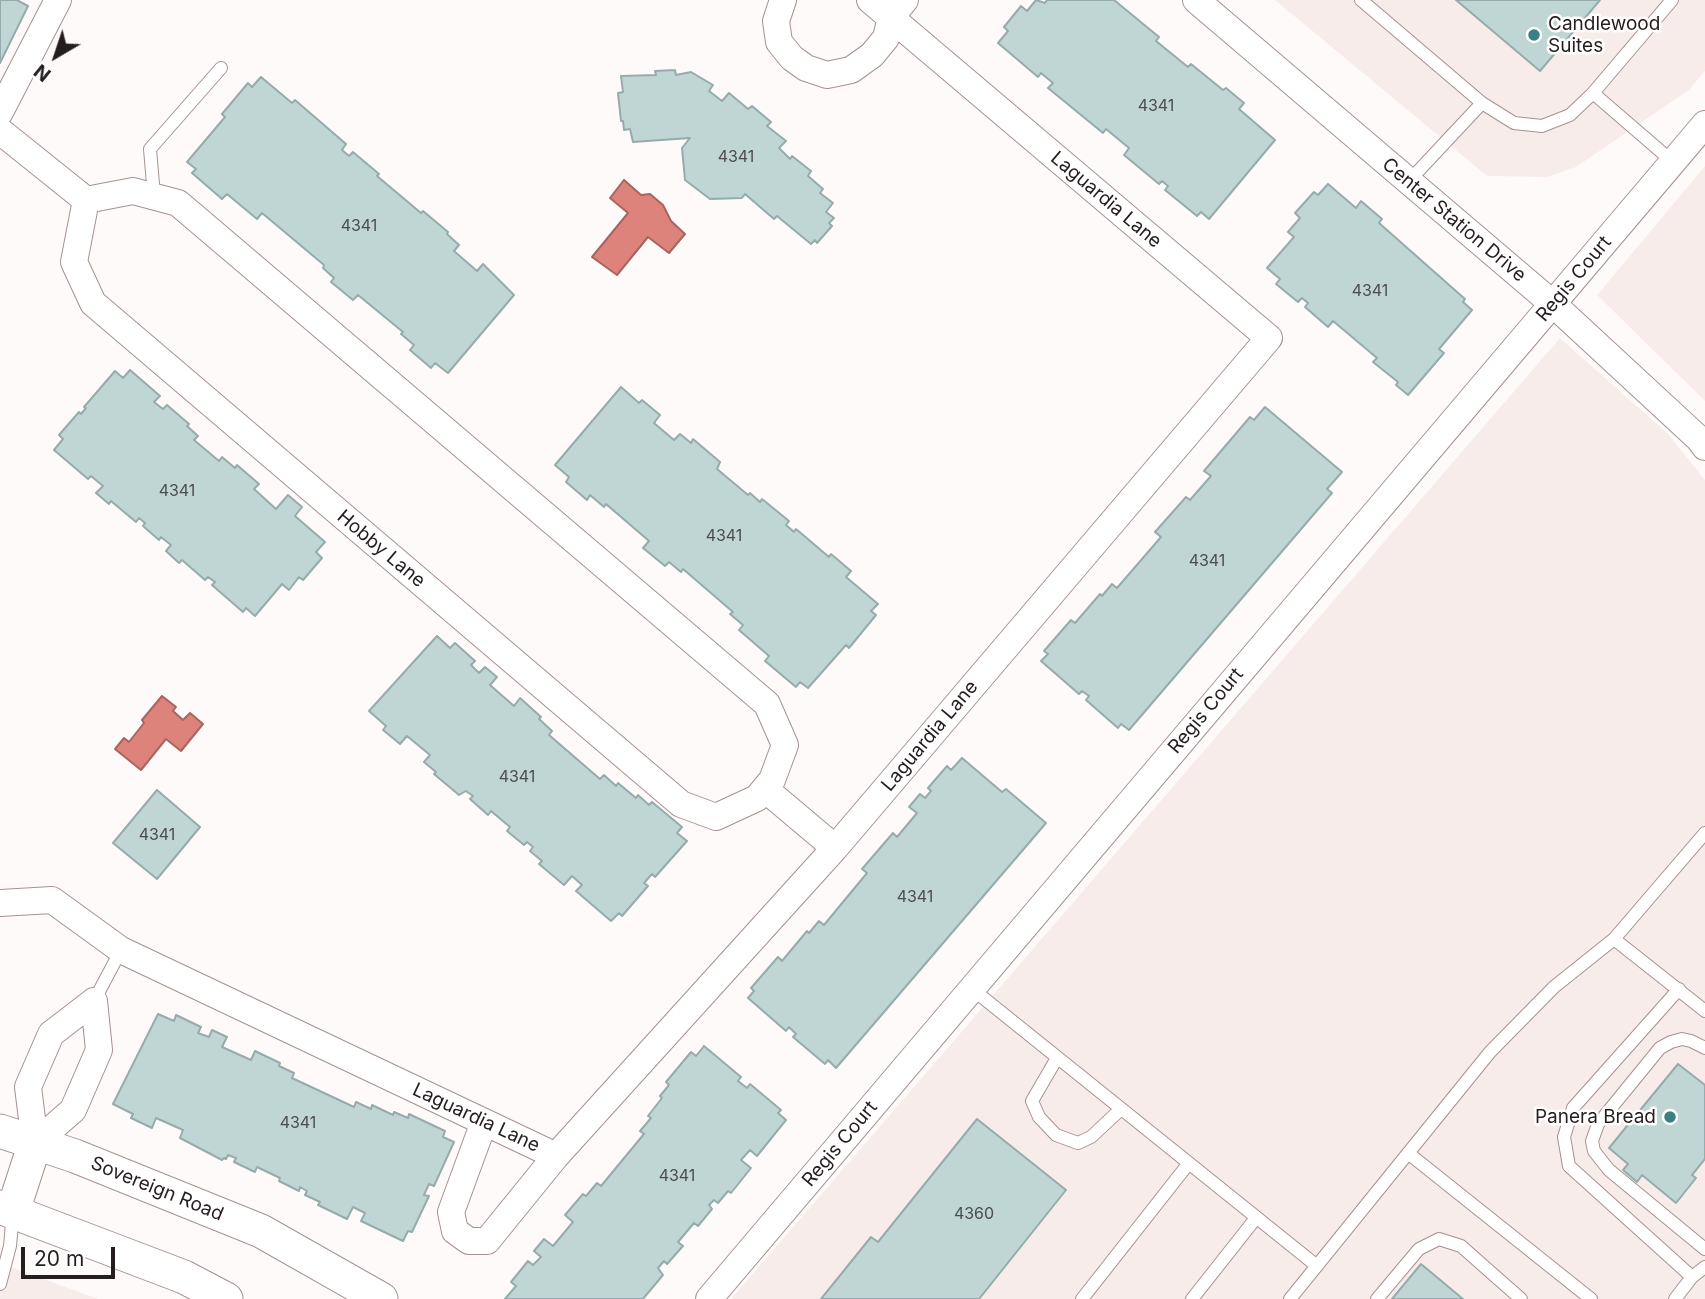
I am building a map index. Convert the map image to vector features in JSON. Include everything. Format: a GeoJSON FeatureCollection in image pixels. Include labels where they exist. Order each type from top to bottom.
{"type":"FeatureCollection","features":[{"type":"Feature","properties":{"kind":"street"},"geometry":{"type":"LineString","coordinates":[[0,112],[58,0]]}},
{"type":"Feature","properties":{"kind":"street"},"geometry":{"type":"LineString","coordinates":[[783,0],[776,21],[779,42],[792,58],[806,68],[827,75],[851,70],[872,55],[886,38],[898,9]]}},
{"type":"Feature","properties":{"kind":"street","name":"Laguardia Lane"},"geometry":{"type":"LineString","coordinates":[[0,902],[52,900],[121,950],[556,1156],[835,848],[1269,338],[898,9],[870,0]]}},
{"type":"Feature","properties":{"kind":"street","name":"Center Station Drive"},"geometry":{"type":"LineString","coordinates":[[1196,0],[1553,303],[1705,447]]}},
{"type":"Feature","properties":{"kind":"street","name":"Regis Court"},"geometry":{"type":"LineString","coordinates":[[709,1299],[1705,124]]}},
{"type":"Feature","properties":{"kind":"street"},"geometry":{"type":"LineString","coordinates":[[0,131],[86,200],[133,191],[178,203],[767,704],[785,745],[772,780],[765,789],[835,848]]}},
{"type":"Feature","properties":{"kind":"street","name":"Hobby Lane"},"geometry":{"type":"LineString","coordinates":[[86,200],[74,262],[93,303],[681,804],[716,817],[757,797],[765,789]]}},
{"type":"Feature","properties":{"kind":"street"},"geometry":{"type":"LineString","coordinates":[[35,1143],[28,1087],[51,1034],[94,1002]]}},
{"type":"Feature","properties":{"kind":"street"},"geometry":{"type":"LineString","coordinates":[[94,1002],[99,1050],[73,1110],[35,1143],[6,1209],[184,1278],[226,1299]]}},
{"type":"Feature","properties":{"kind":"street"},"geometry":{"type":"LineString","coordinates":[[484,1122],[451,1212],[455,1231],[469,1241],[487,1241],[556,1156]]}},
{"type":"Feature","properties":{"kind":"street","name":"Sovereign Road"},"geometry":{"type":"LineString","coordinates":[[0,1131],[75,1156],[261,1231],[381,1299]]}},
{"type":"Feature","properties":{"kind":"lane"},"geometry":{"type":"LineString","coordinates":[[1361,0],[1482,103],[1514,123],[1542,125],[1570,115],[1593,93],[1672,0]]}},
{"type":"Feature","properties":{"kind":"lane"},"geometry":{"type":"LineString","coordinates":[[154,196],[150,149],[221,68]]}},
{"type":"Feature","properties":{"kind":"lane"},"geometry":{"type":"LineString","coordinates":[[1593,93],[1673,162]]}},
{"type":"Feature","properties":{"kind":"lane"},"geometry":{"type":"LineString","coordinates":[[1409,181],[1482,103]]}},
{"type":"Feature","properties":{"kind":"lane"},"geometry":{"type":"LineString","coordinates":[[1290,1299],[1490,1052],[1554,987],[1614,939],[1705,833]]}},
{"type":"Feature","properties":{"kind":"lane"},"geometry":{"type":"LineString","coordinates":[[1614,939],[1705,1011]]}},
{"type":"Feature","properties":{"kind":"lane"},"geometry":{"type":"LineString","coordinates":[[94,1002],[121,950]]}},
{"type":"Feature","properties":{"kind":"lane"},"geometry":{"type":"LineString","coordinates":[[971,988],[1317,1266]]}},
{"type":"Feature","properties":{"kind":"lane"},"geometry":{"type":"LineString","coordinates":[[1679,989],[1573,1108],[1564,1137],[1569,1166],[1692,1277]]}},
{"type":"Feature","properties":{"kind":"lane"},"geometry":{"type":"LineString","coordinates":[[1705,1048],[1682,1039],[1660,1048],[1598,1124],[1592,1141],[1594,1151],[1609,1170],[1705,1249]]}},
{"type":"Feature","properties":{"kind":"lane"},"geometry":{"type":"LineString","coordinates":[[1057,1058],[1032,1101],[1039,1117],[1056,1135],[1078,1143],[1091,1137],[1121,1109]]}},
{"type":"Feature","properties":{"kind":"lane"},"geometry":{"type":"LineString","coordinates":[[1408,1153],[1591,1299]]}},
{"type":"Feature","properties":{"kind":"lane"},"geometry":{"type":"LineString","coordinates":[[1083,1299],[1189,1163]]}},
{"type":"Feature","properties":{"kind":"lane"},"geometry":{"type":"LineString","coordinates":[[0,1284],[10,1246],[6,1209]]}},
{"type":"Feature","properties":{"kind":"lane"},"geometry":{"type":"LineString","coordinates":[[1192,1299],[1256,1218]]}},
{"type":"Feature","properties":{"kind":"lane"},"geometry":{"type":"LineString","coordinates":[[1377,1299],[1419,1249],[1439,1239],[1461,1246],[1521,1299]]}},
{"type":"Feature","properties":{"kind":"lane"},"geometry":{"type":"LineString","coordinates":[[1675,1299],[1692,1277],[1705,1267]]}},
{"type":"Feature","properties":{"kind":"shaded area"},"geometry":{"type":"Polygon","coordinates":[[[1275,0],[1705,0],[1705,71],[1689,90],[1576,167],[1547,177],[1487,176],[1275,0]]]}},
{"type":"Feature","properties":{"kind":"shaded area"},"geometry":{"type":"Polygon","coordinates":[[[1705,166],[1705,401],[1597,295],[1705,166]]]}},
{"type":"Feature","properties":{"kind":"shaded area"},"geometry":{"type":"Polygon","coordinates":[[[624,180],[641,195],[650,194],[663,205],[671,221],[685,234],[669,253],[648,237],[617,275],[592,257],[628,213],[610,198],[624,180]]]}},
{"type":"Feature","properties":{"kind":"shaded area"},"geometry":{"type":"Polygon","coordinates":[[[1560,338],[1667,433],[1705,480],[1705,1299],[731,1299],[1560,338]]]}},
{"type":"Feature","properties":{"kind":"shaded area"},"geometry":{"type":"Polygon","coordinates":[[[162,696],[176,707],[173,711],[183,720],[190,713],[203,724],[181,751],[166,739],[141,770],[115,749],[124,738],[129,742],[144,723],[142,720],[162,696]]]}},
{"type":"Feature","properties":{"kind":"shaded area"},"geometry":{"type":"Polygon","coordinates":[[[0,1263],[98,1299],[0,1299],[0,1263]]]}},
{"type":"Feature","properties":{"kind":"building"},"geometry":{"type":"Polygon","coordinates":[[[0,0],[17,0],[28,6],[0,63],[0,0]]]}},
{"type":"Feature","properties":{"kind":"building"},"geometry":{"type":"Polygon","coordinates":[[[1036,0],[1045,3],[1047,0],[1114,0],[1159,37],[1156,41],[1188,67],[1191,64],[1244,103],[1239,109],[1275,140],[1209,219],[1201,212],[1197,216],[1165,190],[1168,186],[1162,181],[1159,184],[1124,155],[1129,148],[1106,129],[1103,133],[1048,88],[1053,83],[1041,73],[1038,77],[998,43],[1008,31],[1004,27],[1021,6],[1027,11],[1036,0]]]}},
{"type":"Feature","properties":{"kind":"building","name":"Candlewood Suites"},"geometry":{"type":"Polygon","coordinates":[[[1456,0],[1600,0],[1540,71],[1456,0]]]}},
{"type":"Feature","properties":{"kind":"building"},"geometry":{"type":"Polygon","coordinates":[[[675,70],[676,75],[691,72],[713,85],[709,91],[722,101],[729,93],[748,109],[752,106],[771,122],[767,126],[786,141],[779,148],[790,159],[792,156],[811,171],[808,176],[823,189],[820,193],[833,203],[826,212],[834,218],[829,223],[832,226],[817,243],[815,240],[811,244],[777,216],[774,219],[745,194],[742,198],[710,199],[685,180],[682,148],[690,138],[633,142],[630,129],[624,130],[621,121],[618,93],[623,92],[621,76],[656,75],[655,71],[675,70]]]}},
{"type":"Feature","properties":{"kind":"building"},"geometry":{"type":"Polygon","coordinates":[[[261,77],[292,103],[295,100],[346,144],[342,150],[349,156],[353,152],[379,174],[377,176],[448,232],[459,245],[454,251],[477,271],[483,264],[514,295],[448,373],[435,363],[431,368],[410,350],[414,345],[401,334],[403,332],[358,295],[353,300],[331,282],[334,278],[323,268],[324,265],[262,213],[257,219],[227,194],[222,199],[192,173],[196,169],[187,162],[225,117],[222,114],[248,83],[252,87],[261,77]]]}},
{"type":"Feature","properties":{"kind":"building"},"geometry":{"type":"Polygon","coordinates":[[[1328,184],[1356,208],[1361,201],[1382,219],[1379,223],[1465,299],[1463,302],[1472,310],[1439,349],[1444,353],[1408,395],[1396,385],[1398,382],[1373,362],[1377,358],[1333,321],[1328,327],[1305,307],[1308,303],[1302,298],[1298,302],[1276,284],[1280,279],[1267,268],[1294,237],[1288,232],[1300,218],[1295,213],[1314,192],[1318,195],[1328,184]]]}},
{"type":"Feature","properties":{"kind":"building"},"geometry":{"type":"Polygon","coordinates":[[[130,370],[160,396],[154,402],[163,409],[167,405],[189,424],[187,426],[198,436],[194,440],[219,461],[222,457],[235,468],[237,465],[259,484],[254,489],[276,509],[288,495],[302,507],[295,516],[325,542],[316,552],[322,558],[303,580],[299,577],[289,590],[282,584],[255,616],[246,608],[243,612],[212,585],[215,582],[208,577],[205,580],[182,560],[179,563],[166,551],[171,545],[161,537],[159,540],[143,526],[145,523],[139,518],[136,522],[111,501],[109,504],[96,493],[103,486],[91,476],[88,479],[54,450],[63,439],[59,435],[79,412],[81,414],[115,371],[123,378],[130,370]]]}},
{"type":"Feature","properties":{"kind":"building"},"geometry":{"type":"Polygon","coordinates":[[[621,387],[639,403],[642,400],[660,415],[654,423],[674,440],[680,434],[691,443],[693,439],[720,462],[717,469],[748,495],[750,493],[760,502],[762,499],[789,521],[786,525],[794,532],[796,529],[829,557],[831,554],[851,571],[846,577],[878,604],[871,611],[876,615],[849,648],[846,645],[808,688],[800,682],[796,687],[765,661],[769,656],[739,630],[743,625],[730,614],[733,612],[683,569],[681,572],[669,562],[665,566],[643,548],[649,541],[606,504],[604,507],[590,495],[587,500],[566,482],[569,477],[555,465],[621,387]]]}},
{"type":"Feature","properties":{"kind":"building"},"geometry":{"type":"Polygon","coordinates":[[[1265,407],[1342,472],[1327,489],[1332,493],[1129,730],[1121,724],[1118,728],[1086,700],[1089,696],[1082,691],[1079,694],[1041,661],[1048,654],[1044,651],[1071,620],[1075,623],[1100,594],[1102,596],[1112,584],[1117,588],[1161,537],[1155,532],[1186,497],[1190,500],[1211,476],[1204,471],[1250,417],[1254,420],[1265,407]]]}},
{"type":"Feature","properties":{"kind":"building"},"geometry":{"type":"Polygon","coordinates":[[[437,636],[450,648],[455,643],[475,661],[471,665],[479,673],[485,667],[497,677],[490,685],[514,706],[520,698],[552,731],[549,735],[600,779],[604,775],[636,798],[638,795],[649,805],[652,802],[682,827],[677,833],[687,841],[655,877],[652,874],[644,883],[648,886],[622,916],[619,913],[611,921],[576,891],[582,885],[572,876],[564,885],[539,864],[542,861],[530,851],[533,847],[527,842],[524,845],[507,831],[510,827],[491,811],[488,815],[470,799],[473,796],[466,791],[459,795],[434,774],[436,772],[424,762],[430,755],[407,736],[400,744],[383,730],[386,726],[369,711],[437,636]]]}},
{"type":"Feature","properties":{"kind":"building"},"geometry":{"type":"Polygon","coordinates":[[[962,758],[1002,792],[1006,789],[1046,823],[836,1068],[828,1060],[825,1064],[793,1037],[796,1034],[789,1027],[786,1031],[748,998],[754,991],[751,988],[778,957],[782,961],[807,931],[809,933],[819,921],[824,925],[867,873],[862,869],[893,833],[897,837],[917,813],[909,807],[920,794],[925,798],[931,791],[928,788],[947,766],[951,770],[962,758]]]}},
{"type":"Feature","properties":{"kind":"building"},"geometry":{"type":"Polygon","coordinates":[[[157,790],[200,827],[157,879],[113,843],[157,790]]]}},
{"type":"Feature","properties":{"kind":"building"},"geometry":{"type":"Polygon","coordinates":[[[158,1014],[174,1021],[176,1015],[201,1027],[198,1033],[209,1037],[212,1030],[227,1037],[222,1047],[251,1060],[255,1051],[294,1073],[292,1078],[354,1107],[356,1102],[371,1109],[372,1105],[393,1115],[394,1112],[408,1118],[409,1114],[445,1131],[443,1137],[454,1142],[434,1186],[429,1184],[424,1195],[429,1196],[412,1232],[408,1231],[403,1241],[361,1221],[365,1213],[353,1207],[347,1219],[318,1205],[320,1202],[305,1195],[307,1191],[300,1187],[299,1191],[257,1167],[255,1172],[234,1162],[236,1158],[228,1155],[222,1160],[180,1138],[183,1130],[156,1118],[152,1128],[131,1118],[133,1114],[113,1104],[158,1014]]]}},
{"type":"Feature","properties":{"kind":"building"},"geometry":{"type":"Polygon","coordinates":[[[704,1046],[741,1077],[738,1081],[747,1088],[750,1084],[781,1110],[778,1113],[786,1120],[757,1156],[750,1150],[741,1160],[751,1168],[731,1193],[728,1191],[718,1203],[714,1200],[709,1205],[712,1209],[698,1226],[694,1223],[678,1242],[683,1246],[667,1264],[664,1261],[658,1268],[663,1275],[643,1299],[505,1299],[516,1286],[511,1282],[528,1261],[533,1265],[541,1257],[534,1251],[544,1239],[553,1246],[573,1222],[565,1215],[583,1194],[586,1196],[597,1183],[601,1186],[644,1134],[640,1131],[651,1118],[648,1116],[669,1085],[666,1082],[691,1052],[696,1056],[704,1046]]]}},
{"type":"Feature","properties":{"kind":"building","name":"Panera Bread"},"geometry":{"type":"Polygon","coordinates":[[[1678,1064],[1705,1085],[1705,1159],[1692,1175],[1696,1178],[1676,1203],[1642,1175],[1637,1182],[1623,1170],[1628,1164],[1609,1148],[1678,1064]]]}},
{"type":"Feature","properties":{"kind":"building"},"geometry":{"type":"Polygon","coordinates":[[[977,1119],[1066,1190],[979,1299],[821,1299],[871,1237],[878,1242],[977,1119]]]}},
{"type":"Feature","properties":{"kind":"building"},"geometry":{"type":"Polygon","coordinates":[[[1421,1264],[1463,1299],[1392,1299],[1421,1264]]]}},
{"type":"Feature","properties":{"kind":"place","name":"Candlewood Suites"},"geometry":{"type":"Point","coordinates":[1534,35]}},
{"type":"Feature","properties":{"kind":"place","name":"Panera Bread"},"geometry":{"type":"Point","coordinates":[1670,1117]}}]}
